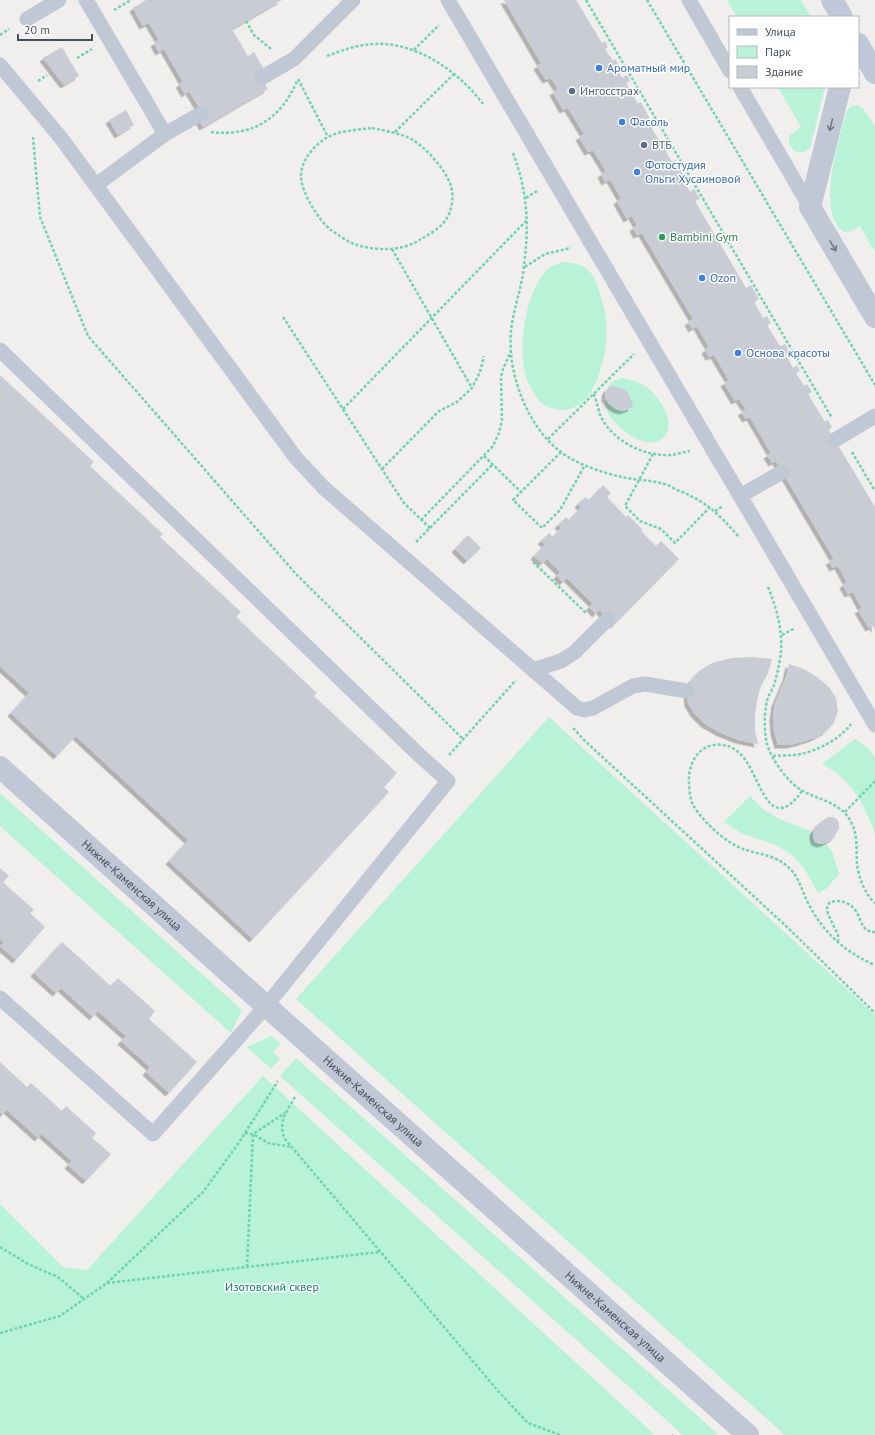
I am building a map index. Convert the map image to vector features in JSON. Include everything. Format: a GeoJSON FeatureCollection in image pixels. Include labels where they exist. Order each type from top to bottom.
{"type":"FeatureCollection","features":[{"type":"Feature","properties":{"kind":"main road"},"geometry":{"type":"LineString","coordinates":[[832,0],[841,16]]}},
{"type":"Feature","properties":{"kind":"main road"},"geometry":{"type":"LineString","coordinates":[[859,46],[875,73]]}},
{"type":"Feature","properties":{"kind":"street"},"geometry":{"type":"LineString","coordinates":[[840,88],[810,207],[875,317]]}},
{"type":"Feature","properties":{"kind":"street","name":"Нижне-Каменская улица"},"geometry":{"type":"LineString","coordinates":[[0,767],[748,1435]]}},
{"type":"Feature","properties":{"kind":"lane"},"geometry":{"type":"LineString","coordinates":[[27,19],[60,0]]}},
{"type":"Feature","properties":{"kind":"lane"},"geometry":{"type":"LineString","coordinates":[[86,0],[165,134]]}},
{"type":"Feature","properties":{"kind":"lane"},"geometry":{"type":"LineString","coordinates":[[261,78],[298,59],[353,0]]}},
{"type":"Feature","properties":{"kind":"lane"},"geometry":{"type":"LineString","coordinates":[[689,0],[729,69]]}},
{"type":"Feature","properties":{"kind":"lane"},"geometry":{"type":"LineString","coordinates":[[451,5],[875,725]]}},
{"type":"Feature","properties":{"kind":"lane"},"geometry":{"type":"LineString","coordinates":[[0,65],[61,138],[296,458],[324,488],[577,708],[585,710],[593,708],[633,686],[645,684],[687,691]]}},
{"type":"Feature","properties":{"kind":"lane"},"geometry":{"type":"LineString","coordinates":[[741,88],[810,207]]}},
{"type":"Feature","properties":{"kind":"lane"},"geometry":{"type":"LineString","coordinates":[[96,185],[165,134],[202,112]]}},
{"type":"Feature","properties":{"kind":"lane"},"geometry":{"type":"LineString","coordinates":[[0,350],[448,781],[266,1006],[153,1134],[0,998]]}},
{"type":"Feature","properties":{"kind":"lane"},"geometry":{"type":"LineString","coordinates":[[839,438],[875,416]]}},
{"type":"Feature","properties":{"kind":"lane"},"geometry":{"type":"LineString","coordinates":[[740,496],[782,472]]}},
{"type":"Feature","properties":{"kind":"lane"},"geometry":{"type":"LineString","coordinates":[[531,668],[561,661],[575,652],[604,623]]}},
{"type":"Feature","properties":{"kind":"path"},"geometry":{"type":"LineString","coordinates":[[116,9],[131,0]]}},
{"type":"Feature","properties":{"kind":"path"},"geometry":{"type":"LineString","coordinates":[[586,0],[839,438],[875,491]]}},
{"type":"Feature","properties":{"kind":"path"},"geometry":{"type":"LineString","coordinates":[[647,0],[875,384]]}},
{"type":"Feature","properties":{"kind":"path"},"geometry":{"type":"LineString","coordinates":[[414,50],[451,5]]}},
{"type":"Feature","properties":{"kind":"path"},"geometry":{"type":"LineString","coordinates":[[246,21],[254,35],[266,46],[279,54],[298,59],[311,59],[326,56],[360,45],[387,44],[414,50],[438,62],[454,74],[476,95],[488,111]]}},
{"type":"Feature","properties":{"kind":"path"},"geometry":{"type":"LineString","coordinates":[[213,132],[242,132],[270,119],[282,107],[291,94],[298,79],[298,59]]}},
{"type":"Feature","properties":{"kind":"path"},"geometry":{"type":"LineString","coordinates":[[395,132],[454,74]]}},
{"type":"Feature","properties":{"kind":"path"},"geometry":{"type":"LineString","coordinates":[[36,82],[48,75]]}},
{"type":"Feature","properties":{"kind":"path"},"geometry":{"type":"LineString","coordinates":[[298,79],[328,137]]}},
{"type":"Feature","properties":{"kind":"path"},"geometry":{"type":"LineString","coordinates":[[30,100],[40,217],[88,336],[296,574],[463,739]]}},
{"type":"Feature","properties":{"kind":"path"},"geometry":{"type":"LineString","coordinates":[[372,128],[395,132],[412,140],[427,152],[443,171],[451,187],[452,204],[446,219],[434,231],[415,244],[392,249],[373,248],[353,244],[330,229],[316,213],[306,195],[301,179],[302,165],[313,149],[328,137],[349,131],[372,128]]}},
{"type":"Feature","properties":{"kind":"path"},"geometry":{"type":"LineString","coordinates":[[512,152],[520,171],[526,198],[527,219],[524,267],[515,305],[511,332],[511,351],[514,373],[522,400],[538,430],[561,452],[585,465],[622,477],[661,483],[694,496],[722,517],[740,538]]}},
{"type":"Feature","properties":{"kind":"path"},"geometry":{"type":"LineString","coordinates":[[343,409],[527,219]]}},
{"type":"Feature","properties":{"kind":"path"},"geometry":{"type":"LineString","coordinates":[[524,267],[545,254],[563,249],[594,248]]}},
{"type":"Feature","properties":{"kind":"path"},"geometry":{"type":"LineString","coordinates":[[392,249],[472,388]]}},
{"type":"Feature","properties":{"kind":"path"},"geometry":{"type":"LineString","coordinates":[[283,317],[404,503],[430,528]]}},
{"type":"Feature","properties":{"kind":"path"},"geometry":{"type":"LineString","coordinates":[[548,439],[648,340]]}},
{"type":"Feature","properties":{"kind":"path"},"geometry":{"type":"LineString","coordinates":[[421,520],[493,446],[499,433],[502,420],[501,377],[511,351]]}},
{"type":"Feature","properties":{"kind":"path"},"geometry":{"type":"LineString","coordinates":[[382,469],[439,411],[457,402],[472,388],[480,372],[484,356]]}},
{"type":"Feature","properties":{"kind":"path"},"geometry":{"type":"LineString","coordinates":[[594,394],[601,415],[614,433],[631,447],[652,454],[672,455],[691,450],[708,441]]}},
{"type":"Feature","properties":{"kind":"path"},"geometry":{"type":"LineString","coordinates":[[561,452],[513,500],[542,528],[560,510],[585,465]]}},
{"type":"Feature","properties":{"kind":"path"},"geometry":{"type":"LineString","coordinates":[[652,454],[625,506],[640,520],[661,529],[675,543],[710,507]]}},
{"type":"Feature","properties":{"kind":"path"},"geometry":{"type":"LineString","coordinates":[[484,456],[521,492]]}},
{"type":"Feature","properties":{"kind":"path"},"geometry":{"type":"LineString","coordinates":[[412,546],[493,464]]}},
{"type":"Feature","properties":{"kind":"path"},"geometry":{"type":"LineString","coordinates":[[534,562],[604,623]]}},
{"type":"Feature","properties":{"kind":"path"},"geometry":{"type":"LineString","coordinates":[[768,585],[776,605],[782,635],[780,663],[775,683],[767,700],[765,721],[767,744],[785,775],[802,791],[832,803],[845,812],[854,830],[857,865],[862,882],[869,899],[875,904]]}},
{"type":"Feature","properties":{"kind":"path"},"geometry":{"type":"LineString","coordinates":[[435,770],[531,668]]}},
{"type":"Feature","properties":{"kind":"path"},"geometry":{"type":"LineString","coordinates":[[773,756],[800,754],[826,745],[848,728],[864,705]]}},
{"type":"Feature","properties":{"kind":"path"},"geometry":{"type":"LineString","coordinates":[[568,724],[584,741],[786,926],[875,1013]]}},
{"type":"Feature","properties":{"kind":"path"},"geometry":{"type":"LineString","coordinates":[[802,791],[794,802],[784,807],[776,807],[769,803],[763,795],[748,764],[740,753],[727,745],[717,744],[706,747],[697,755],[691,766],[689,793],[693,804],[703,818],[719,835],[741,848],[774,858],[787,866],[797,877],[803,887],[809,904],[821,925],[849,952],[875,964]]}},
{"type":"Feature","properties":{"kind":"path"},"geometry":{"type":"LineString","coordinates":[[845,812],[875,781]]}},
{"type":"Feature","properties":{"kind":"path"},"geometry":{"type":"LineString","coordinates":[[838,943],[838,935],[828,914],[827,908],[829,903],[835,900],[851,906],[857,912],[864,928],[870,932],[875,932]]}},
{"type":"Feature","properties":{"kind":"path"},"geometry":{"type":"LineString","coordinates":[[0,1333],[60,1316],[107,1283],[203,1192],[245,1133],[278,1081]]}},
{"type":"Feature","properties":{"kind":"path"},"geometry":{"type":"LineString","coordinates":[[295,1097],[281,1124],[282,1133],[292,1148],[499,1392],[528,1423],[560,1435]]}},
{"type":"Feature","properties":{"kind":"path"},"geometry":{"type":"LineString","coordinates":[[254,1134],[286,1113]]}},
{"type":"Feature","properties":{"kind":"path"},"geometry":{"type":"LineString","coordinates":[[245,1133],[254,1134],[268,1143],[292,1148]]}},
{"type":"Feature","properties":{"kind":"path"},"geometry":{"type":"LineString","coordinates":[[247,1267],[254,1134]]}},
{"type":"Feature","properties":{"kind":"path"},"geometry":{"type":"LineString","coordinates":[[0,1247],[28,1264],[58,1277],[84,1299]]}},
{"type":"Feature","properties":{"kind":"path"},"geometry":{"type":"LineString","coordinates":[[107,1283],[379,1252]]}},
{"type":"Feature","properties":{"kind":"green space"},"geometry":{"type":"Polygon","coordinates":[[[727,0],[801,0],[810,16],[736,16],[727,0]]]}},
{"type":"Feature","properties":{"kind":"green space"},"geometry":{"type":"Polygon","coordinates":[[[779,88],[825,88],[810,148],[802,153],[794,151],[789,144],[789,136],[801,127],[779,88]]]}},
{"type":"Feature","properties":{"kind":"green space"},"geometry":{"type":"Polygon","coordinates":[[[857,105],[863,108],[875,127],[875,252],[860,226],[851,231],[844,232],[836,222],[831,208],[830,192],[835,155],[847,110],[851,106],[857,105]]]}},
{"type":"Feature","properties":{"kind":"green space"},"geometry":{"type":"Polygon","coordinates":[[[563,262],[582,266],[592,274],[603,303],[607,329],[605,352],[598,377],[593,388],[586,399],[577,406],[567,410],[552,408],[543,404],[538,399],[527,380],[523,353],[525,321],[528,306],[534,291],[540,278],[549,268],[563,262]]]}},
{"type":"Feature","properties":{"kind":"green space"},"geometry":{"type":"Polygon","coordinates":[[[623,378],[644,385],[660,401],[669,424],[668,431],[664,437],[650,443],[641,441],[625,432],[612,419],[606,408],[605,398],[616,409],[624,411],[631,408],[632,399],[627,392],[611,386],[607,389],[613,381],[623,378]]]}},
{"type":"Feature","properties":{"kind":"green space"},"geometry":{"type":"Polygon","coordinates":[[[549,717],[875,1015],[875,1435],[785,1435],[296,999],[549,717]]]}},
{"type":"Feature","properties":{"kind":"green space"},"geometry":{"type":"Polygon","coordinates":[[[855,739],[869,749],[875,758],[875,835],[861,802],[851,787],[845,780],[822,764],[855,739]]]}},
{"type":"Feature","properties":{"kind":"green space"},"geometry":{"type":"Polygon","coordinates":[[[0,793],[242,1010],[231,1033],[0,826],[0,793]]]}},
{"type":"Feature","properties":{"kind":"green space"},"geometry":{"type":"Polygon","coordinates":[[[750,796],[763,809],[779,819],[813,832],[816,841],[825,843],[832,851],[839,874],[826,889],[818,893],[804,868],[792,855],[776,845],[741,833],[724,822],[750,796]]]}},
{"type":"Feature","properties":{"kind":"green space"},"geometry":{"type":"Polygon","coordinates":[[[271,1036],[281,1044],[273,1052],[280,1059],[271,1069],[247,1047],[271,1036]]]}},
{"type":"Feature","properties":{"kind":"green space"},"geometry":{"type":"Polygon","coordinates":[[[296,1058],[719,1435],[683,1435],[280,1076],[296,1058]]]}},
{"type":"Feature","properties":{"kind":"green space","name":"Изотовский сквер"},"geometry":{"type":"Polygon","coordinates":[[[263,1076],[655,1435],[0,1435],[0,1204],[63,1267],[87,1270],[263,1076]]]}},
{"type":"Feature","properties":{"kind":"building"},"geometry":{"type":"Polygon","coordinates":[[[146,0],[282,0],[232,29],[248,56],[254,52],[266,73],[260,76],[268,89],[203,127],[197,117],[203,114],[189,91],[185,94],[179,84],[183,82],[164,49],[159,52],[154,43],[159,40],[149,23],[143,26],[133,8],[146,0]]]}},
{"type":"Feature","properties":{"kind":"building"},"geometry":{"type":"Polygon","coordinates":[[[504,0],[576,0],[602,43],[605,41],[608,47],[605,49],[613,61],[615,59],[620,67],[617,69],[622,78],[627,75],[630,81],[626,83],[638,104],[641,102],[650,119],[647,120],[660,142],[665,139],[670,148],[665,150],[672,162],[675,160],[686,179],[683,180],[690,192],[694,189],[700,199],[695,201],[746,288],[751,285],[759,299],[754,302],[763,318],[767,316],[771,323],[767,325],[780,346],[785,344],[789,352],[785,354],[793,368],[797,365],[800,371],[796,373],[804,386],[807,384],[812,392],[808,394],[825,422],[828,420],[832,427],[829,430],[875,507],[875,630],[873,626],[869,628],[858,610],[862,608],[853,592],[848,594],[843,585],[847,582],[838,566],[833,568],[829,561],[834,559],[776,461],[772,463],[767,455],[771,453],[750,417],[746,419],[741,412],[746,409],[739,399],[735,401],[724,383],[729,380],[714,355],[709,357],[705,350],[709,347],[697,326],[692,329],[688,322],[693,319],[642,233],[637,235],[633,228],[637,225],[632,216],[627,219],[617,201],[621,198],[610,179],[605,182],[601,174],[606,171],[593,150],[588,152],[579,137],[584,134],[568,108],[563,110],[553,92],[558,89],[551,78],[546,80],[537,66],[541,63],[504,0]]]}},
{"type":"Feature","properties":{"kind":"building"},"geometry":{"type":"Polygon","coordinates":[[[62,47],[79,76],[64,85],[43,58],[62,47]]]}},
{"type":"Feature","properties":{"kind":"building"},"geometry":{"type":"Polygon","coordinates":[[[126,110],[134,125],[118,135],[109,120],[126,110]]]}},
{"type":"Feature","properties":{"kind":"building"},"geometry":{"type":"Polygon","coordinates":[[[0,375],[94,462],[90,466],[163,534],[160,537],[241,612],[236,617],[317,693],[314,696],[397,773],[384,787],[389,792],[253,939],[169,861],[188,840],[76,736],[57,756],[11,713],[29,693],[0,666],[0,375]]]}},
{"type":"Feature","properties":{"kind":"building"},"geometry":{"type":"Polygon","coordinates":[[[611,386],[622,388],[628,393],[633,403],[631,408],[623,411],[616,409],[609,404],[605,398],[605,393],[611,386]]]}},
{"type":"Feature","properties":{"kind":"building"},"geometry":{"type":"Polygon","coordinates":[[[603,485],[611,493],[607,497],[626,517],[628,515],[656,546],[661,541],[679,559],[614,625],[599,610],[596,614],[589,607],[593,604],[567,578],[563,582],[557,576],[560,572],[547,559],[542,563],[534,556],[545,544],[541,541],[549,533],[553,537],[561,528],[558,525],[566,517],[569,520],[581,507],[578,504],[585,497],[589,500],[603,485]]]}},
{"type":"Feature","properties":{"kind":"building"},"geometry":{"type":"Polygon","coordinates":[[[468,535],[481,548],[467,561],[455,549],[468,535]]]}},
{"type":"Feature","properties":{"kind":"building"},"geometry":{"type":"Polygon","coordinates":[[[752,657],[772,659],[757,700],[755,730],[758,744],[739,740],[721,733],[705,724],[694,713],[688,703],[687,691],[691,680],[699,671],[712,663],[732,658],[752,657]]]}},
{"type":"Feature","properties":{"kind":"building"},"geometry":{"type":"Polygon","coordinates":[[[789,664],[804,669],[829,687],[836,698],[838,711],[834,723],[825,732],[802,742],[790,745],[778,745],[774,731],[773,717],[775,703],[786,677],[789,664]]]}},
{"type":"Feature","properties":{"kind":"building"},"geometry":{"type":"Polygon","coordinates":[[[828,817],[837,819],[839,824],[839,828],[834,838],[825,843],[820,844],[815,842],[813,832],[819,823],[828,817]]]}},
{"type":"Feature","properties":{"kind":"building"},"geometry":{"type":"Polygon","coordinates":[[[0,868],[9,876],[3,882],[34,910],[30,913],[45,927],[16,960],[0,946],[4,943],[0,939],[0,868]]]}},
{"type":"Feature","properties":{"kind":"building"},"geometry":{"type":"Polygon","coordinates":[[[62,942],[111,986],[118,978],[155,1011],[149,1019],[197,1062],[169,1093],[146,1072],[150,1067],[121,1041],[126,1036],[98,1011],[93,1017],[61,988],[56,993],[34,973],[62,942]]]}},
{"type":"Feature","properties":{"kind":"building"},"geometry":{"type":"Polygon","coordinates":[[[0,1062],[27,1087],[31,1083],[62,1111],[66,1106],[96,1133],[92,1138],[111,1154],[86,1181],[68,1165],[72,1161],[42,1134],[38,1138],[7,1110],[3,1114],[0,1112],[0,1062]]]}},
{"type":"Feature","properties":{"kind":"place","name":"Ароматный мир"},"geometry":{"type":"Point","coordinates":[599,68]}},
{"type":"Feature","properties":{"kind":"place","name":"Ингосстрах"},"geometry":{"type":"Point","coordinates":[572,91]}},
{"type":"Feature","properties":{"kind":"place","name":"Фасоль"},"geometry":{"type":"Point","coordinates":[622,122]}},
{"type":"Feature","properties":{"kind":"place","name":"ВТБ"},"geometry":{"type":"Point","coordinates":[644,145]}},
{"type":"Feature","properties":{"kind":"place","name":"Фотостудия Ольги Хусаиновой"},"geometry":{"type":"Point","coordinates":[637,172]}},
{"type":"Feature","properties":{"kind":"place","name":"Bambini Gym"},"geometry":{"type":"Point","coordinates":[662,237]}},
{"type":"Feature","properties":{"kind":"place","name":"Ozon"},"geometry":{"type":"Point","coordinates":[702,278]}},
{"type":"Feature","properties":{"kind":"place","name":"Основа красоты"},"geometry":{"type":"Point","coordinates":[738,353]}}]}
